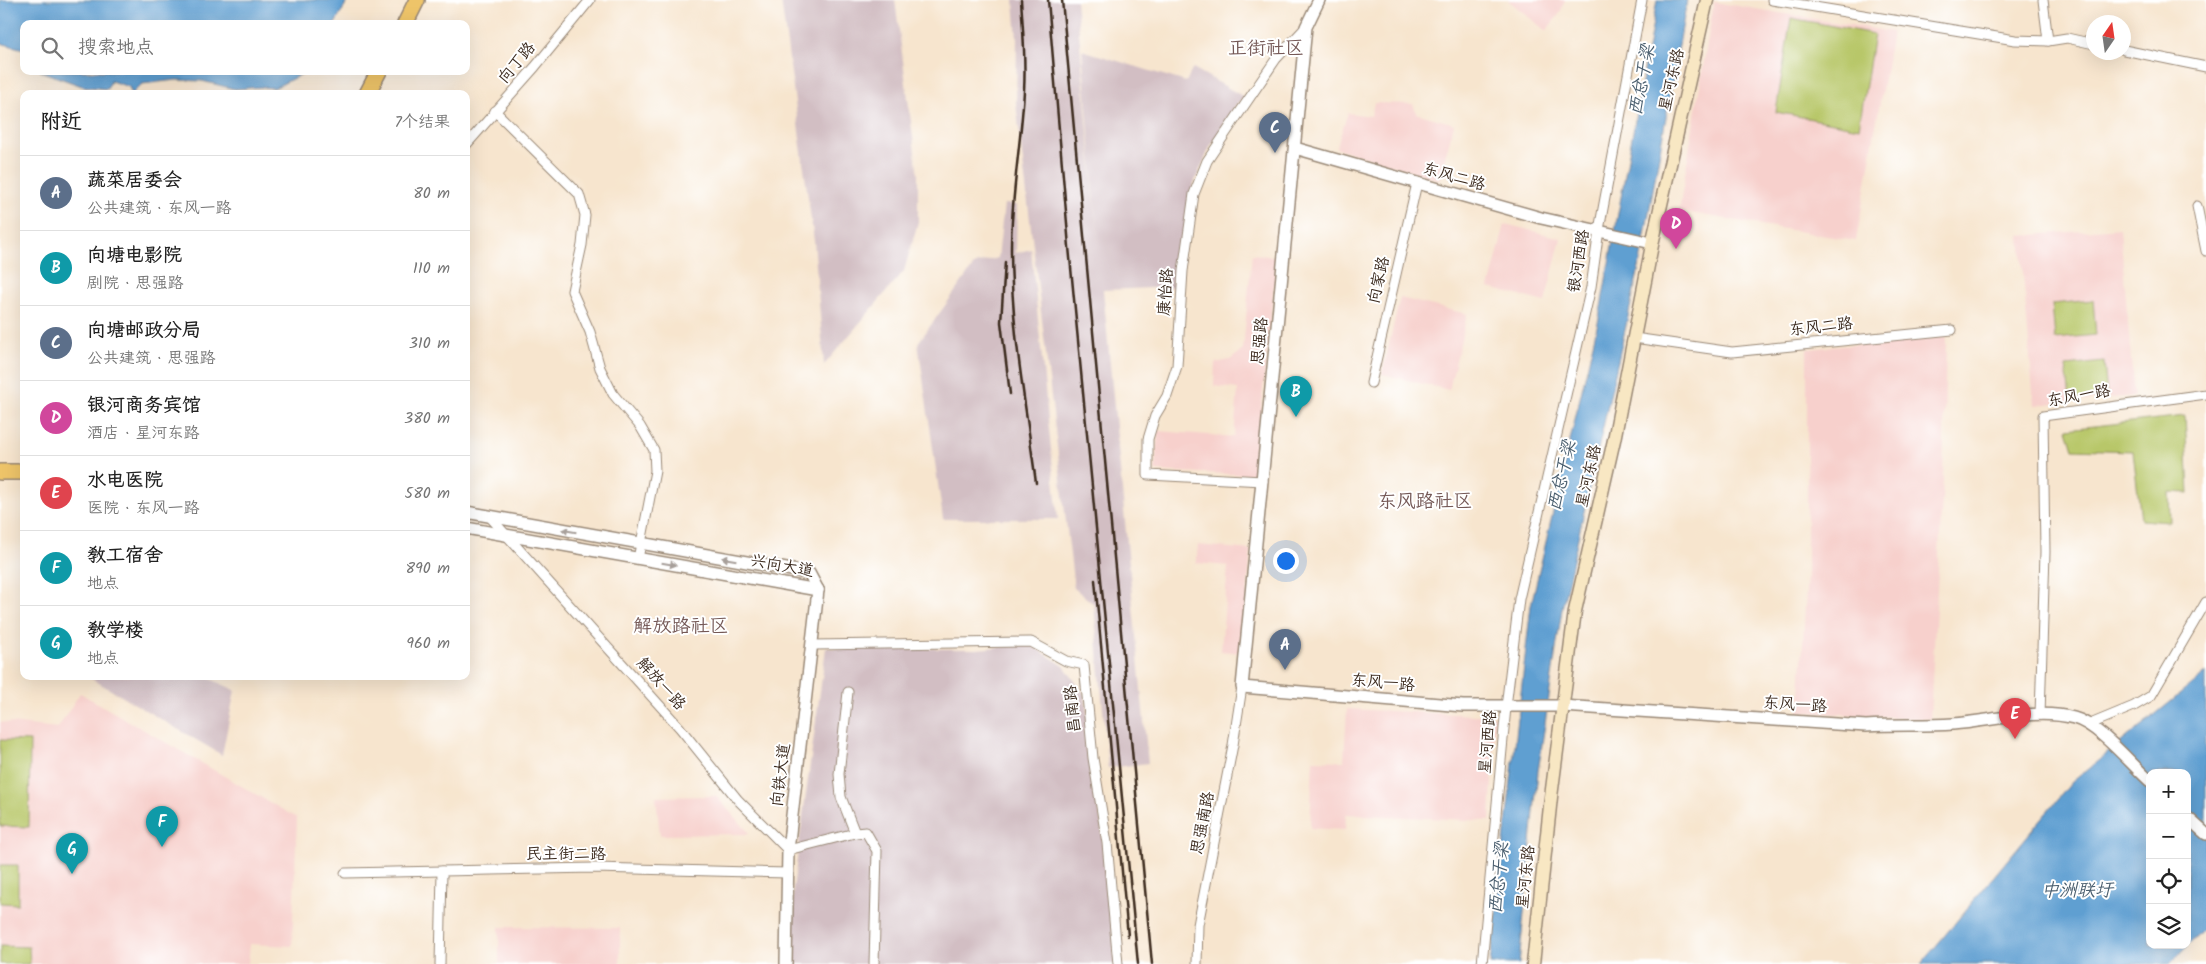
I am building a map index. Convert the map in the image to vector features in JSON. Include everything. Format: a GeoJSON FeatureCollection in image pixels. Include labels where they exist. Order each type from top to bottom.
{"type":"FeatureCollection","features":[{"type":"Feature","properties":{"kind":"main road"},"geometry":{"type":"LineString","coordinates":[[407,20],[417,0]]}},
{"type":"Feature","properties":{"kind":"main road","name":"星河东路"},"geometry":{"type":"LineString","coordinates":[[1533,964],[1562,706],[1575,611],[1614,440],[1634,338],[1649,242],[1707,0]]}},
{"type":"Feature","properties":{"kind":"main road"},"geometry":{"type":"LineString","coordinates":[[369,90],[377,75]]}},
{"type":"Feature","properties":{"kind":"main road"},"geometry":{"type":"LineString","coordinates":[[0,472],[20,472]]}},
{"type":"Feature","properties":{"kind":"street","name":"向丁路"},"geometry":{"type":"LineString","coordinates":[[470,140],[535,67],[549,47],[590,0]]}},
{"type":"Feature","properties":{"kind":"street","name":"思强路"},"geometry":{"type":"LineString","coordinates":[[1242,687],[1306,27],[1319,0]]}},
{"type":"Feature","properties":{"kind":"street","name":"银河西路"},"geometry":{"type":"LineString","coordinates":[[1536,525],[1602,233],[1642,0]]}},
{"type":"Feature","properties":{"kind":"street"},"geometry":{"type":"LineString","coordinates":[[1772,0],[2015,40],[2048,41],[2067,38],[2086,42]]}},
{"type":"Feature","properties":{"kind":"street"},"geometry":{"type":"LineString","coordinates":[[2043,0],[2048,41]]}},
{"type":"Feature","properties":{"kind":"street","name":"康怡路"},"geometry":{"type":"LineString","coordinates":[[1263,481],[1148,475],[1148,439],[1155,416],[1167,396],[1178,366],[1183,271],[1194,194],[1207,161],[1276,59],[1306,27]]}},
{"type":"Feature","properties":{"kind":"street"},"geometry":{"type":"LineString","coordinates":[[2131,51],[2206,67]]}},
{"type":"Feature","properties":{"kind":"street"},"geometry":{"type":"LineString","coordinates":[[495,111],[579,194],[585,214],[582,245],[572,291],[590,332],[600,368],[613,394],[640,426],[654,450],[655,471],[638,559]]}},
{"type":"Feature","properties":{"kind":"street","name":"东风二路"},"geometry":{"type":"LineString","coordinates":[[1295,148],[1602,233],[1649,242]]}},
{"type":"Feature","properties":{"kind":"street","name":"向家路"},"geometry":{"type":"LineString","coordinates":[[1371,383],[1417,183]]}},
{"type":"Feature","properties":{"kind":"street"},"geometry":{"type":"LineString","coordinates":[[2197,206],[2206,251]]}},
{"type":"Feature","properties":{"kind":"street","name":"东风二路"},"geometry":{"type":"LineString","coordinates":[[1634,338],[1732,352],[1952,330]]}},
{"type":"Feature","properties":{"kind":"street","name":"东风一路"},"geometry":{"type":"LineString","coordinates":[[2040,715],[2045,552],[2043,416],[2206,394]]}},
{"type":"Feature","properties":{"kind":"street","name":"兴向大道"},"geometry":{"type":"LineString","coordinates":[[470,513],[809,573],[818,590]]}},
{"type":"Feature","properties":{"kind":"street","name":"解放一路"},"geometry":{"type":"LineString","coordinates":[[490,517],[680,728],[738,800],[788,850]]}},
{"type":"Feature","properties":{"kind":"street","name":"星河西路"},"geometry":{"type":"LineString","coordinates":[[1482,964],[1506,707],[1519,599],[1536,525]]}},
{"type":"Feature","properties":{"kind":"street","name":"兴向大道"},"geometry":{"type":"LineString","coordinates":[[470,529],[818,590]]}},
{"type":"Feature","properties":{"kind":"street","name":"向铁大道"},"geometry":{"type":"LineString","coordinates":[[786,964],[788,850],[818,590]]}},
{"type":"Feature","properties":{"kind":"street"},"geometry":{"type":"LineString","coordinates":[[2146,777],[2093,728],[2151,696],[2206,602]]}},
{"type":"Feature","properties":{"kind":"street","name":"昌南路"},"geometry":{"type":"LineString","coordinates":[[813,645],[1031,642],[1066,661],[1084,665],[1093,758],[1107,843],[1118,964]]}},
{"type":"Feature","properties":{"kind":"street","name":"东风一路"},"geometry":{"type":"LineString","coordinates":[[1242,687],[1463,706],[1562,706],[1866,726],[1904,723],[1952,724],[2040,715],[2075,718],[2093,728]]}},
{"type":"Feature","properties":{"kind":"street","name":"思强南路"},"geometry":{"type":"LineString","coordinates":[[1196,964],[1198,925],[1233,745],[1242,687]]}},
{"type":"Feature","properties":{"kind":"street"},"geometry":{"type":"LineString","coordinates":[[848,692],[839,774],[841,797],[855,833]]}},
{"type":"Feature","properties":{"kind":"street"},"geometry":{"type":"LineString","coordinates":[[2191,820],[2206,834]]}},
{"type":"Feature","properties":{"kind":"street"},"geometry":{"type":"LineString","coordinates":[[788,850],[866,832],[877,851],[874,964]]}},
{"type":"Feature","properties":{"kind":"street","name":"民主街二路"},"geometry":{"type":"LineString","coordinates":[[345,873],[595,868],[788,873]]}},
{"type":"Feature","properties":{"kind":"street"},"geometry":{"type":"LineString","coordinates":[[440,964],[442,871]]}},
{"type":"Feature","properties":{"kind":"shaded area"},"geometry":{"type":"Polygon","coordinates":[[[781,0],[895,0],[918,175],[918,222],[904,271],[824,365],[814,241],[781,0]]]}},
{"type":"Feature","properties":{"kind":"shaded area"},"geometry":{"type":"Polygon","coordinates":[[[1014,0],[1076,0],[1099,251],[1082,50],[1186,82],[1193,68],[1244,97],[1236,105],[1210,147],[1194,183],[1176,287],[1103,290],[1148,763],[1108,768],[1094,604],[1074,588],[1016,103],[1017,40],[1014,0]]]}},
{"type":"Feature","properties":{"kind":"shaded area"},"geometry":{"type":"Polygon","coordinates":[[[1508,0],[1565,0],[1560,13],[1546,31],[1508,0]]]}},
{"type":"Feature","properties":{"kind":"shaded area"},"geometry":{"type":"Polygon","coordinates":[[[1714,2],[1892,32],[1856,241],[1679,211],[1714,2]]]}},
{"type":"Feature","properties":{"kind":"shaded area"},"geometry":{"type":"Polygon","coordinates":[[[1374,103],[1413,104],[1416,113],[1454,124],[1439,180],[1336,148],[1348,113],[1371,116],[1374,103]]]}},
{"type":"Feature","properties":{"kind":"shaded area"},"geometry":{"type":"Polygon","coordinates":[[[1004,204],[1017,205],[1016,253],[1031,249],[1058,519],[943,519],[918,343],[975,264],[998,258],[1004,204]]]}},
{"type":"Feature","properties":{"kind":"shaded area"},"geometry":{"type":"Polygon","coordinates":[[[1505,224],[1561,238],[1545,302],[1489,288],[1505,224]]]}},
{"type":"Feature","properties":{"kind":"shaded area"},"geometry":{"type":"Polygon","coordinates":[[[2120,228],[2134,396],[2034,405],[2020,236],[2120,228]]]}},
{"type":"Feature","properties":{"kind":"shaded area"},"geometry":{"type":"Polygon","coordinates":[[[1252,254],[1277,257],[1254,475],[1155,471],[1158,431],[1234,437],[1238,389],[1214,386],[1215,363],[1230,360],[1243,350],[1252,254]]]}},
{"type":"Feature","properties":{"kind":"shaded area"},"geometry":{"type":"Polygon","coordinates":[[[1400,298],[1467,314],[1449,390],[1382,374],[1400,298]]]}},
{"type":"Feature","properties":{"kind":"shaded area"},"geometry":{"type":"Polygon","coordinates":[[[1946,337],[1943,479],[1930,719],[1799,712],[1807,574],[1807,349],[1946,337]]]}},
{"type":"Feature","properties":{"kind":"shaded area"},"geometry":{"type":"Polygon","coordinates":[[[1198,545],[1251,550],[1242,653],[1221,651],[1228,566],[1196,563],[1198,545]]]}},
{"type":"Feature","properties":{"kind":"shaded area"},"geometry":{"type":"Polygon","coordinates":[[[1030,644],[1064,666],[1085,695],[1109,887],[1116,964],[791,964],[793,888],[826,648],[977,649],[1030,644]]]}},
{"type":"Feature","properties":{"kind":"shaded area"},"geometry":{"type":"Polygon","coordinates":[[[94,680],[213,680],[235,690],[222,755],[94,680]]]}},
{"type":"Feature","properties":{"kind":"shaded area"},"geometry":{"type":"Polygon","coordinates":[[[80,693],[297,818],[292,946],[250,944],[248,964],[0,964],[0,722],[58,728],[80,693]]]}},
{"type":"Feature","properties":{"kind":"shaded area"},"geometry":{"type":"Polygon","coordinates":[[[1347,709],[1495,716],[1490,821],[1346,814],[1345,830],[1310,828],[1313,760],[1344,761],[1347,709]]]}},
{"type":"Feature","properties":{"kind":"shaded area"},"geometry":{"type":"Polygon","coordinates":[[[716,796],[750,834],[660,835],[656,797],[716,796]]]}},
{"type":"Feature","properties":{"kind":"shaded area"},"geometry":{"type":"Polygon","coordinates":[[[499,927],[620,928],[620,964],[499,964],[499,927]]]}},
{"type":"Feature","properties":{"kind":"green space"},"geometry":{"type":"Polygon","coordinates":[[[1791,18],[1874,34],[1859,128],[1776,112],[1791,18]]]}},
{"type":"Feature","properties":{"kind":"green space"},"geometry":{"type":"Polygon","coordinates":[[[2093,300],[2096,335],[2055,339],[2052,304],[2093,300]]]}},
{"type":"Feature","properties":{"kind":"green space"},"geometry":{"type":"Polygon","coordinates":[[[2104,362],[2107,396],[2070,399],[2066,366],[2104,362]]]}},
{"type":"Feature","properties":{"kind":"green space"},"geometry":{"type":"Polygon","coordinates":[[[2185,416],[2189,493],[2169,492],[2170,522],[2141,520],[2133,451],[2073,449],[2067,429],[2185,416]]]}},
{"type":"Feature","properties":{"kind":"green space"},"geometry":{"type":"Polygon","coordinates":[[[0,740],[30,741],[29,827],[0,826],[0,740]]]}},
{"type":"Feature","properties":{"kind":"green space"},"geometry":{"type":"Polygon","coordinates":[[[0,865],[18,865],[18,904],[0,903],[0,865]]]}},
{"type":"Feature","properties":{"kind":"green space"},"geometry":{"type":"Polygon","coordinates":[[[0,946],[29,947],[30,964],[0,964],[0,946]]]}},
{"type":"Feature","properties":{"kind":"water"},"geometry":{"type":"Polygon","coordinates":[[[0,0],[348,0],[337,20],[20,20],[20,48],[0,43],[0,0]]]}},
{"type":"Feature","properties":{"kind":"water","name":"西总干梁"},"geometry":{"type":"Polygon","coordinates":[[[1657,0],[1687,0],[1639,268],[1562,609],[1538,771],[1519,964],[1490,964],[1531,605],[1599,318],[1657,0]]]}},
{"type":"Feature","properties":{"kind":"water"},"geometry":{"type":"Polygon","coordinates":[[[51,75],[300,75],[274,88],[235,89],[202,81],[176,80],[142,84],[136,90],[130,90],[129,87],[111,81],[107,89],[82,86],[51,75]]]}},
{"type":"Feature","properties":{"kind":"water","name":"中洲联圩"},"geometry":{"type":"Polygon","coordinates":[[[2206,673],[2206,927],[2191,942],[2191,769],[2146,769],[2146,949],[2185,949],[2170,964],[1921,964],[2072,782],[2206,673]]]}},
{"type":"Feature","properties":{"kind":"railway"},"geometry":{"type":"LineString","coordinates":[[1021,0],[1025,80],[1011,249],[1020,367],[1036,483]]}},
{"type":"Feature","properties":{"kind":"railway"},"geometry":{"type":"LineString","coordinates":[[1048,0],[1069,247],[1138,964]]}},
{"type":"Feature","properties":{"kind":"railway"},"geometry":{"type":"LineString","coordinates":[[1062,0],[1152,964]]}},
{"type":"Feature","properties":{"kind":"railway"},"geometry":{"type":"LineString","coordinates":[[1005,262],[1001,322],[1010,394]]}},
{"type":"Feature","properties":{"kind":"railway"},"geometry":{"type":"LineString","coordinates":[[1095,580],[1128,936]]}},
{"type":"Feature","properties":{"kind":"place","name":"向塘邮政分局"},"geometry":{"type":"Point","coordinates":[1275,153]}},
{"type":"Feature","properties":{"kind":"place","name":"银河商务宾馆"},"geometry":{"type":"Point","coordinates":[1676,249]}},
{"type":"Feature","properties":{"kind":"place","name":"向塘电影院"},"geometry":{"type":"Point","coordinates":[1296,417]}},
{"type":"Feature","properties":{"kind":"place","name":"蔬菜居委会"},"geometry":{"type":"Point","coordinates":[1285,670]}},
{"type":"Feature","properties":{"kind":"place","name":"水电医院"},"geometry":{"type":"Point","coordinates":[2015,739]}},
{"type":"Feature","properties":{"kind":"place","name":"教工宿舍"},"geometry":{"type":"Point","coordinates":[162,847]}},
{"type":"Feature","properties":{"kind":"place","name":"教学楼"},"geometry":{"type":"Point","coordinates":[72,874]}},
{"type":"Feature","properties":{"kind":"district","name":"正街社区"},"geometry":{"type":"Point","coordinates":[1266,49]}},
{"type":"Feature","properties":{"kind":"district","name":"东风路社区"},"geometry":{"type":"Point","coordinates":[1425,502]}},
{"type":"Feature","properties":{"kind":"district","name":"解放路社区"},"geometry":{"type":"Point","coordinates":[681,627]}}]}
